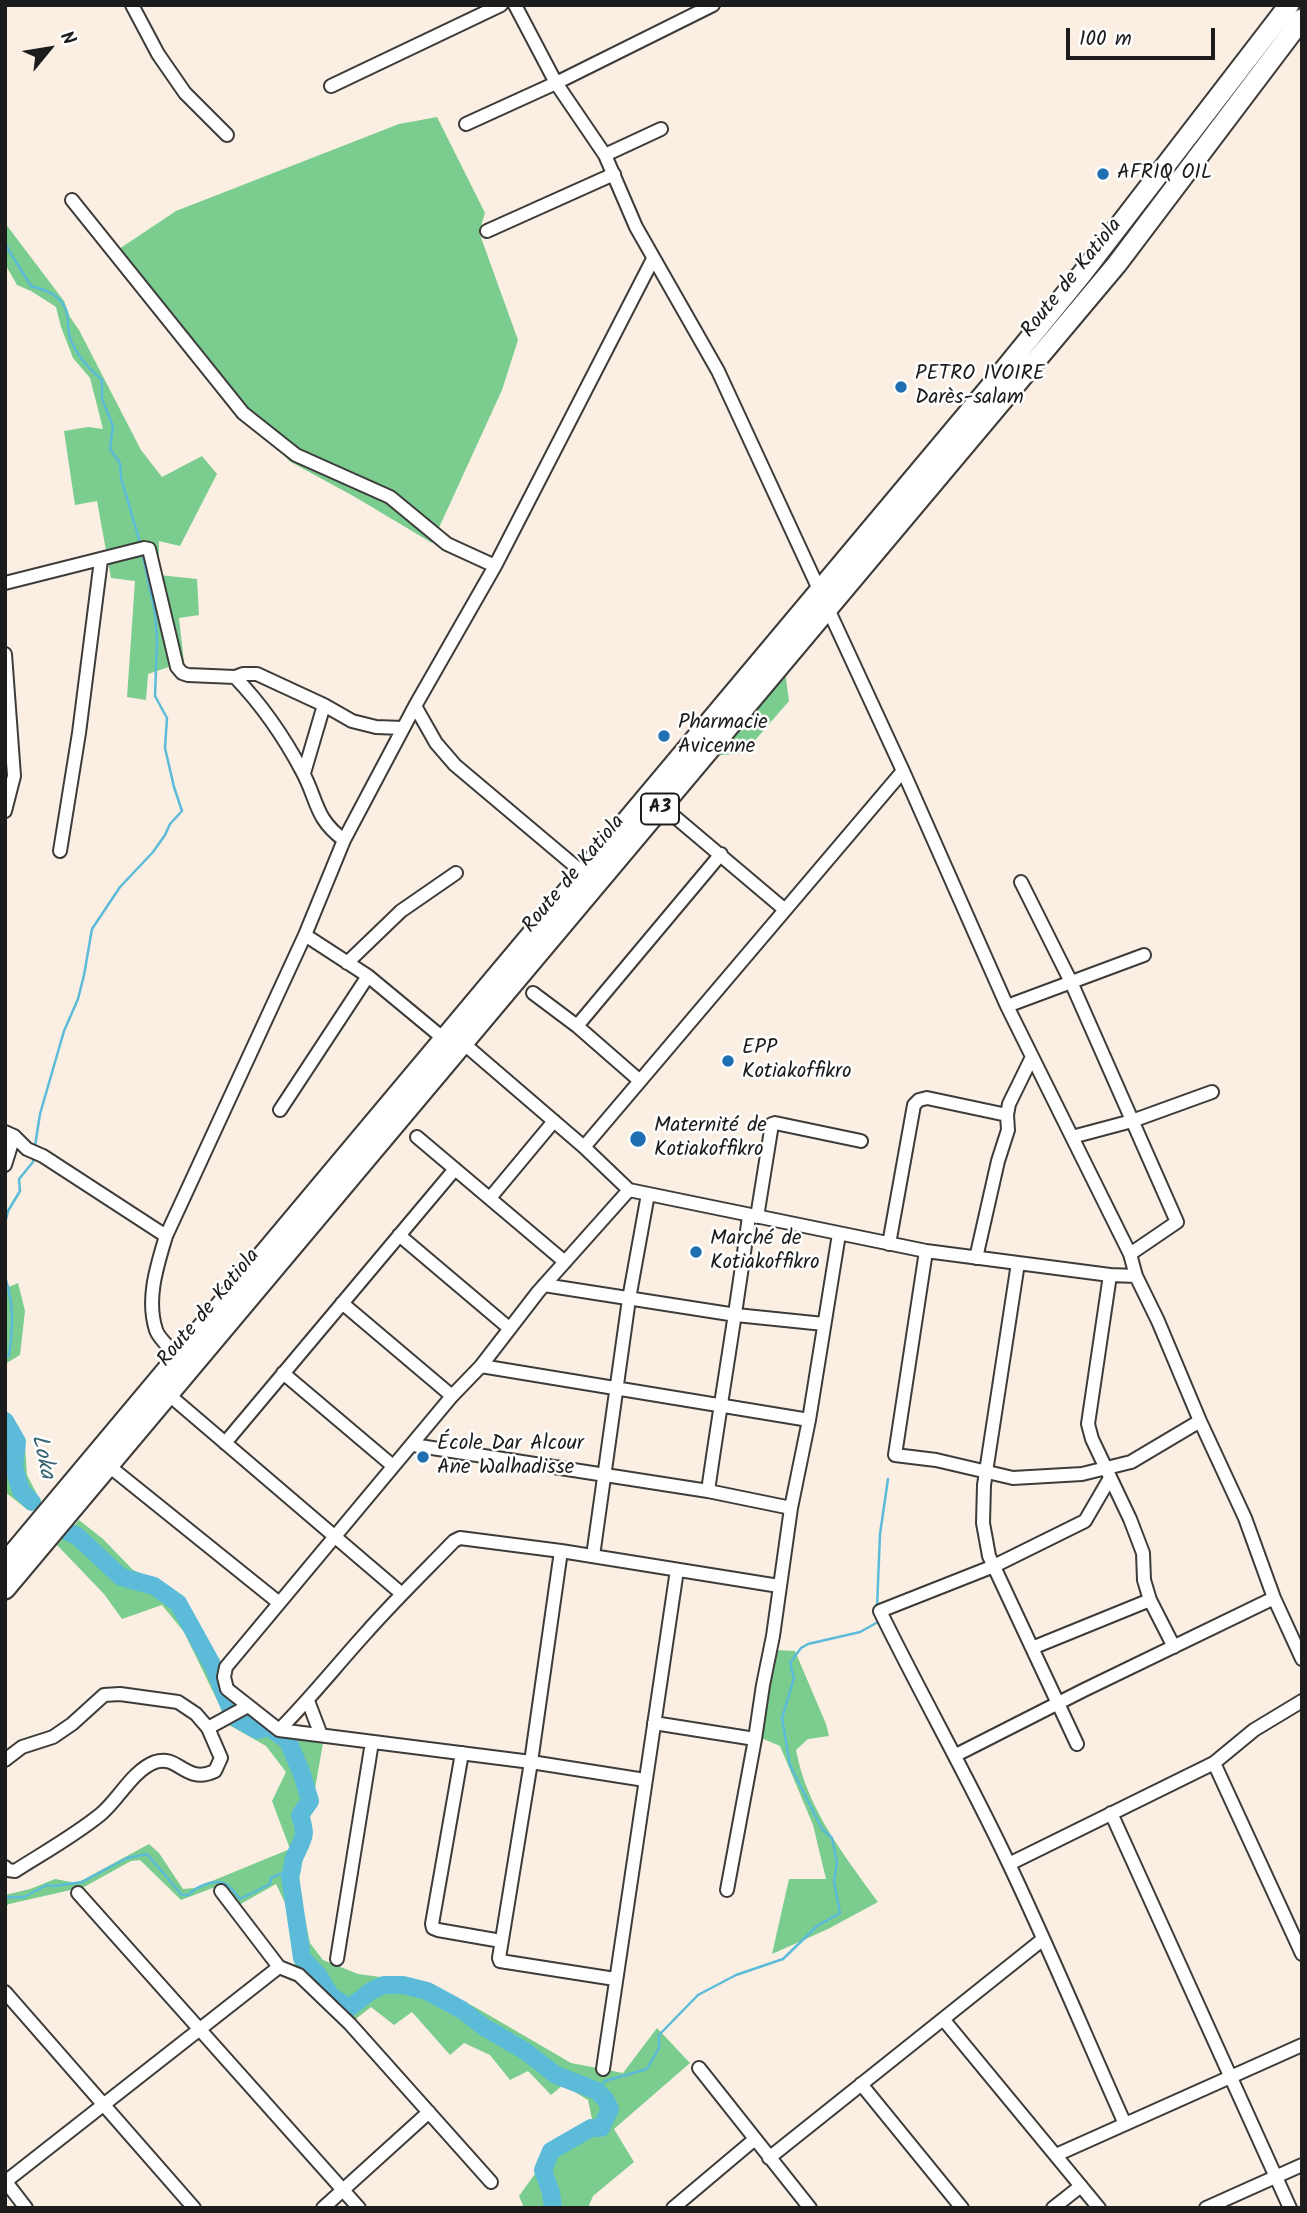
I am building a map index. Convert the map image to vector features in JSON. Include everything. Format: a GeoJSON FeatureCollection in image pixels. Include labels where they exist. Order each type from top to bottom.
{"type":"FeatureCollection","features":[{"type":"Feature","properties":{"kind":"highway","name":"Route de Katiola"},"geometry":{"type":"LineString","coordinates":[[5,1589],[168,1394],[453,1041],[582,872],[1082,274],[1289,5]]}},
{"type":"Feature","properties":{"kind":"highway","name":"Route de Katiola"},"geometry":{"type":"LineString","coordinates":[[5,1563],[178,1356],[662,806],[1117,264],[1302,19]]}},
{"type":"Feature","properties":{"kind":"street"},"geometry":{"type":"LineString","coordinates":[[132,5],[158,54],[186,93],[228,135]]}},
{"type":"Feature","properties":{"kind":"street"},"geometry":{"type":"LineString","coordinates":[[331,86],[501,5]]}},
{"type":"Feature","properties":{"kind":"street"},"geometry":{"type":"LineString","coordinates":[[515,5],[556,83],[605,155],[636,227],[718,371],[903,771],[1007,1006],[1130,1254],[1136,1276],[1245,1518],[1274,1598],[1302,1659]]}},
{"type":"Feature","properties":{"kind":"street"},"geometry":{"type":"LineString","coordinates":[[466,124],[556,83],[713,5]]}},
{"type":"Feature","properties":{"kind":"street"},"geometry":{"type":"LineString","coordinates":[[605,155],[661,129]]}},
{"type":"Feature","properties":{"kind":"street"},"geometry":{"type":"LineString","coordinates":[[487,231],[614,174]]}},
{"type":"Feature","properties":{"kind":"street"},"geometry":{"type":"LineString","coordinates":[[72,200],[243,413],[296,455],[390,497],[447,544],[495,566]]}},
{"type":"Feature","properties":{"kind":"street"},"geometry":{"type":"LineString","coordinates":[[178,1356],[157,1332],[153,1303],[154,1276],[166,1236],[305,935],[344,840],[415,706],[495,566],[653,259]]}},
{"type":"Feature","properties":{"kind":"street"},"geometry":{"type":"LineString","coordinates":[[5,583],[139,550],[150,551],[177,667],[188,676],[234,677],[257,674],[352,721],[376,727],[403,728]]}},
{"type":"Feature","properties":{"kind":"street"},"geometry":{"type":"LineString","coordinates":[[60,850],[79,733],[101,560]]}},
{"type":"Feature","properties":{"kind":"street"},"geometry":{"type":"LineString","coordinates":[[5,654],[14,776],[5,811]]}},
{"type":"Feature","properties":{"kind":"street"},"geometry":{"type":"LineString","coordinates":[[234,677],[246,688],[279,733],[304,773],[322,818],[330,830],[344,840]]}},
{"type":"Feature","properties":{"kind":"street"},"geometry":{"type":"LineString","coordinates":[[304,773],[324,705]]}},
{"type":"Feature","properties":{"kind":"street"},"geometry":{"type":"LineString","coordinates":[[415,706],[436,743],[455,765],[582,872]]}},
{"type":"Feature","properties":{"kind":"street"},"geometry":{"type":"LineString","coordinates":[[584,1147],[903,771]]}},
{"type":"Feature","properties":{"kind":"street"},"geometry":{"type":"LineString","coordinates":[[662,806],[784,909]]}},
{"type":"Feature","properties":{"kind":"street"},"geometry":{"type":"LineString","coordinates":[[577,1026],[721,855]]}},
{"type":"Feature","properties":{"kind":"street"},"geometry":{"type":"LineString","coordinates":[[347,963],[401,911],[456,873]]}},
{"type":"Feature","properties":{"kind":"street"},"geometry":{"type":"LineString","coordinates":[[1021,882],[1071,982],[1177,1222],[1130,1254]]}},
{"type":"Feature","properties":{"kind":"street"},"geometry":{"type":"LineString","coordinates":[[305,935],[368,976],[453,1041],[554,1121],[629,1190],[926,1251],[1136,1276]]}},
{"type":"Feature","properties":{"kind":"street"},"geometry":{"type":"LineString","coordinates":[[1007,1006],[1144,955]]}},
{"type":"Feature","properties":{"kind":"street"},"geometry":{"type":"LineString","coordinates":[[280,1110],[368,976]]}},
{"type":"Feature","properties":{"kind":"street"},"geometry":{"type":"LineString","coordinates":[[533,993],[577,1026],[640,1081]]}},
{"type":"Feature","properties":{"kind":"street"},"geometry":{"type":"LineString","coordinates":[[976,1258],[998,1161],[1008,1130],[1007,1115],[1012,1095],[1032,1057]]}},
{"type":"Feature","properties":{"kind":"street"},"geometry":{"type":"LineString","coordinates":[[1072,1137],[1132,1121],[1212,1092]]}},
{"type":"Feature","properties":{"kind":"street"},"geometry":{"type":"LineString","coordinates":[[889,1244],[914,1105],[919,1100],[928,1098],[1007,1115]]}},
{"type":"Feature","properties":{"kind":"street"},"geometry":{"type":"LineString","coordinates":[[490,1198],[554,1121]]}},
{"type":"Feature","properties":{"kind":"street"},"geometry":{"type":"LineString","coordinates":[[708,1492],[720,1405],[772,1124],[862,1141]]}},
{"type":"Feature","properties":{"kind":"street"},"geometry":{"type":"LineString","coordinates":[[10,1134],[27,1149],[43,1156],[166,1236]]}},
{"type":"Feature","properties":{"kind":"street"},"geometry":{"type":"LineString","coordinates":[[5,1164],[10,1134]]}},
{"type":"Feature","properties":{"kind":"street"},"geometry":{"type":"LineString","coordinates":[[417,1137],[565,1262]]}},
{"type":"Feature","properties":{"kind":"street"},"geometry":{"type":"LineString","coordinates":[[225,1443],[455,1169]]}},
{"type":"Feature","properties":{"kind":"street"},"geometry":{"type":"LineString","coordinates":[[629,1190],[544,1285],[481,1366],[452,1396],[278,1602],[226,1667],[224,1677],[227,1689],[279,1730],[531,1762],[645,1780]]}},
{"type":"Feature","properties":{"kind":"street"},"geometry":{"type":"LineString","coordinates":[[593,1556],[629,1299],[648,1194]]}},
{"type":"Feature","properties":{"kind":"street"},"geometry":{"type":"LineString","coordinates":[[727,1890],[773,1636],[791,1508],[809,1420],[839,1234]]}},
{"type":"Feature","properties":{"kind":"street"},"geometry":{"type":"LineString","coordinates":[[399,1235],[509,1328]]}},
{"type":"Feature","properties":{"kind":"street"},"geometry":{"type":"LineString","coordinates":[[926,1251],[895,1455],[936,1460],[1013,1478],[1107,1473],[1131,1462],[1200,1421]]}},
{"type":"Feature","properties":{"kind":"street"},"geometry":{"type":"LineString","coordinates":[[1018,1264],[986,1472],[983,1523],[986,1545],[994,1566],[1077,1744]]}},
{"type":"Feature","properties":{"kind":"street"},"geometry":{"type":"LineString","coordinates":[[1110,1275],[1088,1424],[1092,1439],[1143,1553],[1144,1580],[1150,1600],[1174,1647]]}},
{"type":"Feature","properties":{"kind":"street"},"geometry":{"type":"LineString","coordinates":[[544,1285],[736,1315],[824,1324]]}},
{"type":"Feature","properties":{"kind":"street"},"geometry":{"type":"LineString","coordinates":[[342,1304],[452,1396]]}},
{"type":"Feature","properties":{"kind":"street"},"geometry":{"type":"LineString","coordinates":[[481,1366],[809,1420]]}},
{"type":"Feature","properties":{"kind":"street"},"geometry":{"type":"LineString","coordinates":[[283,1373],[393,1466]]}},
{"type":"Feature","properties":{"kind":"street"},"geometry":{"type":"LineString","coordinates":[[168,1394],[402,1594]]}},
{"type":"Feature","properties":{"kind":"street"},"geometry":{"type":"LineString","coordinates":[[413,1445],[708,1492],[791,1508]]}},
{"type":"Feature","properties":{"kind":"street"},"geometry":{"type":"LineString","coordinates":[[108,1466],[278,1602]]}},
{"type":"Feature","properties":{"kind":"street"},"geometry":{"type":"LineString","coordinates":[[1107,1473],[1085,1521],[994,1566],[880,1611],[908,1669],[956,1755],[1009,1864],[1125,2124]]}},
{"type":"Feature","properties":{"kind":"street"},"geometry":{"type":"LineString","coordinates":[[279,1730],[402,1594],[460,1538],[561,1551],[779,1586]]}},
{"type":"Feature","properties":{"kind":"street"},"geometry":{"type":"LineString","coordinates":[[561,1551],[531,1762],[499,1958],[500,1961],[615,1979]]}},
{"type":"Feature","properties":{"kind":"street"},"geometry":{"type":"LineString","coordinates":[[603,2069],[677,1570]]}},
{"type":"Feature","properties":{"kind":"street"},"geometry":{"type":"LineString","coordinates":[[956,1755],[1274,1598]]}},
{"type":"Feature","properties":{"kind":"street"},"geometry":{"type":"LineString","coordinates":[[1032,1648],[1150,1600]]}},
{"type":"Feature","properties":{"kind":"street"},"geometry":{"type":"LineString","coordinates":[[5,1760],[22,1747],[53,1737],[104,1695],[120,1694],[178,1702],[214,1725],[221,1758],[215,1771],[206,1775],[196,1776],[169,1761],[158,1761],[146,1767],[102,1813],[15,1871],[5,1867]]}},
{"type":"Feature","properties":{"kind":"street"},"geometry":{"type":"LineString","coordinates":[[308,1701],[321,1734]]}},
{"type":"Feature","properties":{"kind":"street"},"geometry":{"type":"LineString","coordinates":[[1009,1864],[1214,1763],[1254,1730],[1302,1701]]}},
{"type":"Feature","properties":{"kind":"street"},"geometry":{"type":"LineString","coordinates":[[214,1725],[248,1706]]}},
{"type":"Feature","properties":{"kind":"street"},"geometry":{"type":"LineString","coordinates":[[654,1723],[755,1739]]}},
{"type":"Feature","properties":{"kind":"street"},"geometry":{"type":"LineString","coordinates":[[337,1959],[372,1742]]}},
{"type":"Feature","properties":{"kind":"street"},"geometry":{"type":"LineString","coordinates":[[462,1753],[432,1924],[433,1928],[438,1930],[501,1941]]}},
{"type":"Feature","properties":{"kind":"street"},"geometry":{"type":"LineString","coordinates":[[1214,1763],[1302,1954]]}},
{"type":"Feature","properties":{"kind":"street"},"geometry":{"type":"LineString","coordinates":[[1111,1813],[1290,2208]]}},
{"type":"Feature","properties":{"kind":"street"},"geometry":{"type":"LineString","coordinates":[[221,1891],[279,1966],[299,1975],[350,2024],[491,2182]]}},
{"type":"Feature","properties":{"kind":"street"},"geometry":{"type":"LineString","coordinates":[[78,1893],[359,2208]]}},
{"type":"Feature","properties":{"kind":"street"},"geometry":{"type":"LineString","coordinates":[[769,2158],[1042,1940]]}},
{"type":"Feature","properties":{"kind":"street"},"geometry":{"type":"LineString","coordinates":[[26,2208],[6,2182],[279,1966]]}},
{"type":"Feature","properties":{"kind":"street"},"geometry":{"type":"LineString","coordinates":[[5,1992],[194,2208]]}},
{"type":"Feature","properties":{"kind":"street"},"geometry":{"type":"LineString","coordinates":[[943,2019],[1099,2208]]}},
{"type":"Feature","properties":{"kind":"street"},"geometry":{"type":"LineString","coordinates":[[1056,2155],[1302,2045]]}},
{"type":"Feature","properties":{"kind":"street"},"geometry":{"type":"LineString","coordinates":[[699,2068],[810,2208]]}},
{"type":"Feature","properties":{"kind":"street"},"geometry":{"type":"LineString","coordinates":[[861,2084],[962,2208]]}},
{"type":"Feature","properties":{"kind":"street"},"geometry":{"type":"LineString","coordinates":[[323,2208],[429,2112]]}},
{"type":"Feature","properties":{"kind":"street"},"geometry":{"type":"LineString","coordinates":[[673,2208],[755,2139]]}},
{"type":"Feature","properties":{"kind":"street"},"geometry":{"type":"LineString","coordinates":[[1206,2208],[1302,2165]]}},
{"type":"Feature","properties":{"kind":"street"},"geometry":{"type":"LineString","coordinates":[[1053,2208],[1081,2186]]}},
{"type":"Feature","properties":{"kind":"green space"},"geometry":{"type":"Polygon","coordinates":[[[437,117],[485,213],[479,232],[518,340],[502,390],[432,543],[289,461],[119,249],[176,211],[399,124],[437,117]]]}},
{"type":"Feature","properties":{"kind":"green space"},"geometry":{"type":"Polygon","coordinates":[[[5,223],[64,301],[141,450],[162,477],[202,456],[217,474],[180,546],[159,541],[159,575],[197,579],[199,615],[179,618],[184,662],[148,674],[146,700],[127,697],[135,581],[111,578],[97,501],[75,505],[64,431],[88,427],[103,429],[90,378],[73,358],[56,307],[17,285],[5,264],[5,223]]]}},
{"type":"Feature","properties":{"kind":"green space"},"geometry":{"type":"Polygon","coordinates":[[[785,671],[789,701],[744,753],[712,756],[785,671]]]}},
{"type":"Feature","properties":{"kind":"green space"},"geometry":{"type":"Polygon","coordinates":[[[18,1283],[25,1311],[20,1355],[5,1364],[6,1288],[18,1283]]]}},
{"type":"Feature","properties":{"kind":"green space"},"geometry":{"type":"Polygon","coordinates":[[[5,1411],[25,1445],[27,1475],[39,1498],[28,1510],[5,1492],[5,1411]]]}},
{"type":"Feature","properties":{"kind":"green space"},"geometry":{"type":"Polygon","coordinates":[[[79,1520],[103,1539],[133,1570],[160,1582],[195,1618],[229,1696],[272,1731],[323,1743],[298,1885],[310,1943],[323,1960],[358,1974],[426,1983],[475,2007],[571,2063],[623,2073],[657,2028],[690,2063],[614,2129],[634,2162],[593,2196],[588,2208],[524,2208],[519,2196],[555,2146],[584,2129],[592,2119],[588,2100],[563,2085],[551,2095],[528,2071],[510,2080],[490,2055],[464,2043],[450,2055],[412,2012],[394,2025],[371,2007],[352,2022],[296,1969],[285,1903],[276,1884],[239,1905],[218,1886],[181,1900],[140,1860],[131,1861],[84,1887],[5,1907],[5,1895],[55,1879],[77,1883],[149,1844],[159,1853],[183,1889],[195,1888],[290,1849],[272,1801],[286,1772],[266,1746],[229,1725],[184,1632],[162,1605],[122,1619],[104,1594],[57,1545],[79,1520]]]}},
{"type":"Feature","properties":{"kind":"green space"},"geometry":{"type":"Polygon","coordinates":[[[775,1650],[795,1651],[829,1736],[808,1739],[796,1750],[809,1792],[828,1830],[878,1902],[828,1929],[772,1954],[789,1879],[826,1879],[813,1825],[780,1746],[761,1738],[765,1687],[775,1650]]]}},
{"type":"Feature","properties":{"kind":"waterway"},"geometry":{"type":"LineString","coordinates":[[5,241],[31,286],[48,292],[62,303],[74,347],[102,380],[102,399],[113,426],[110,449],[120,463],[121,478],[141,546]]}},
{"type":"Feature","properties":{"kind":"waterway"},"geometry":{"type":"LineString","coordinates":[[35,1146],[40,1114],[64,1031],[78,999],[92,929],[120,887],[153,852],[170,824],[182,811],[165,748],[167,718],[155,696],[155,613],[142,552]]}},
{"type":"Feature","properties":{"kind":"waterway"},"geometry":{"type":"LineString","coordinates":[[5,1223],[8,1211],[20,1191],[19,1179],[33,1162],[34,1156]]}},
{"type":"Feature","properties":{"kind":"waterway"},"geometry":{"type":"LineString","coordinates":[[5,1277],[12,1316],[9,1355],[5,1358]]}},
{"type":"Feature","properties":{"kind":"waterway","name":"Loka"},"geometry":{"type":"LineString","coordinates":[[5,1421],[17,1442],[14,1467],[21,1491],[32,1502]]}},
{"type":"Feature","properties":{"kind":"waterway"},"geometry":{"type":"LineString","coordinates":[[877,1608],[880,1534],[888,1479]]}},
{"type":"Feature","properties":{"kind":"waterway"},"geometry":{"type":"LineString","coordinates":[[66,1531],[77,1536],[121,1577],[154,1586],[178,1603],[213,1666],[234,1717],[257,1730],[269,1727],[288,1741],[310,1801],[300,1815],[304,1836],[290,1876],[302,1958],[318,1975],[330,1995],[349,2008],[371,1991],[384,1985],[403,1985],[427,1991],[525,2051],[556,2075],[597,2091],[605,2099],[610,2109],[601,2128],[591,2128],[551,2151],[543,2170],[553,2208]]}},
{"type":"Feature","properties":{"kind":"waterway"},"geometry":{"type":"LineString","coordinates":[[597,2091],[605,2081],[647,2069],[659,2048],[659,2035],[698,1995],[736,1975],[783,1959],[817,1926],[840,1913],[834,1881],[837,1863],[832,1838],[822,1829],[790,1765],[782,1718],[794,1678],[790,1663],[801,1648],[860,1632],[878,1622],[877,1619]]}},
{"type":"Feature","properties":{"kind":"waterway"},"geometry":{"type":"LineString","coordinates":[[5,1897],[24,1897],[47,1885],[82,1882],[127,1858],[147,1854],[182,1895],[217,1882],[229,1886],[240,1899],[270,1884],[271,1878],[280,1874],[290,1876]]}},
{"type":"Feature","properties":{"kind":"place","name":"AFRIQ OIL"},"geometry":{"type":"Point","coordinates":[1103,174]}},
{"type":"Feature","properties":{"kind":"place","name":"PETRO IVOIRE Darès-salam"},"geometry":{"type":"Point","coordinates":[901,387]}},
{"type":"Feature","properties":{"kind":"place","name":"Pharmacie Avicenne"},"geometry":{"type":"Point","coordinates":[664,736]}},
{"type":"Feature","properties":{"kind":"place","name":"EPP Kotiakoffikro"},"geometry":{"type":"Point","coordinates":[728,1061]}},
{"type":"Feature","properties":{"kind":"place","name":"Maternité de Kotiakoffikro"},"geometry":{"type":"Point","coordinates":[638,1139]}},
{"type":"Feature","properties":{"kind":"place","name":"Marché de Kotiakoffikro"},"geometry":{"type":"Point","coordinates":[696,1252]}},
{"type":"Feature","properties":{"kind":"place","name":"École Dar Alcour Ane Walhadisse"},"geometry":{"type":"Point","coordinates":[423,1457]}}]}
